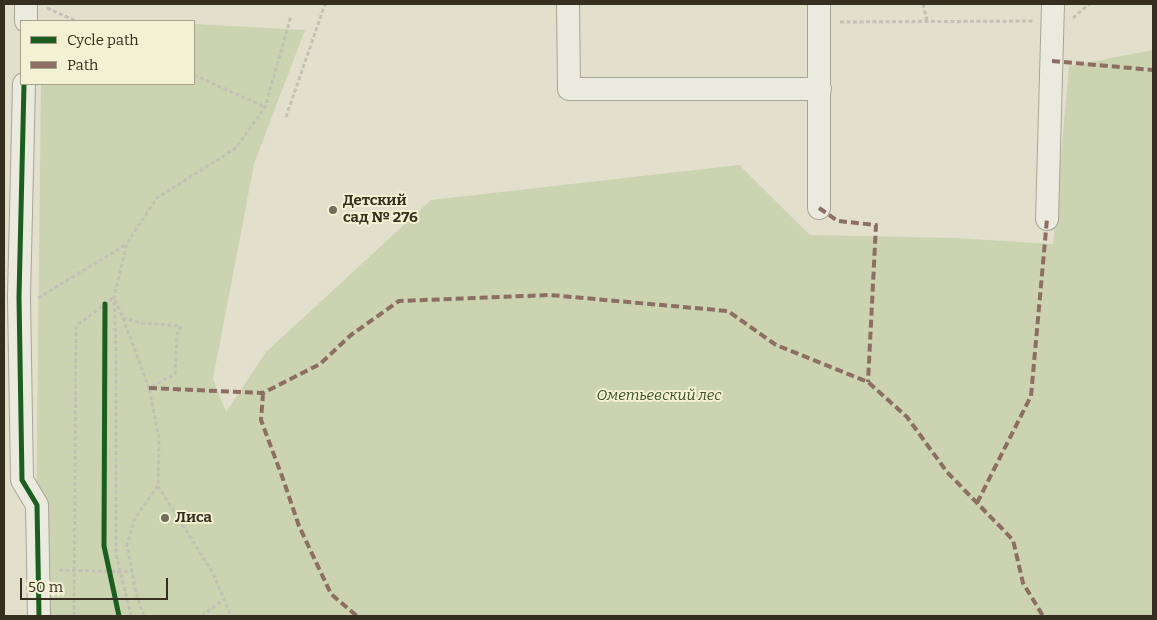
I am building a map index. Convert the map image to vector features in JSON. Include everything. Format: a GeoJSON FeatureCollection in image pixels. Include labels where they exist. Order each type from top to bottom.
{"type":"FeatureCollection","features":[{"type":"Feature","properties":{"kind":"street"},"geometry":{"type":"LineString","coordinates":[[568,4],[569,89],[820,90]]}},
{"type":"Feature","properties":{"kind":"street"},"geometry":{"type":"LineString","coordinates":[[27,20],[36,6]]}},
{"type":"Feature","properties":{"kind":"street"},"geometry":{"type":"LineString","coordinates":[[1047,219],[1053,12]]}},
{"type":"Feature","properties":{"kind":"street"},"geometry":{"type":"LineString","coordinates":[[819,13],[819,208]]}},
{"type":"Feature","properties":{"kind":"street"},"geometry":{"type":"LineString","coordinates":[[24,85],[13,177],[11,302],[13,480],[37,505],[39,616]]}},
{"type":"Feature","properties":{"kind":"path"},"geometry":{"type":"LineString","coordinates":[[286,118],[325,4]]}},
{"type":"Feature","properties":{"kind":"path"},"geometry":{"type":"LineString","coordinates":[[923,4],[927,22]]}},
{"type":"Feature","properties":{"kind":"path"},"geometry":{"type":"LineString","coordinates":[[819,13],[927,22],[1053,12],[1069,22],[1089,4]]}},
{"type":"Feature","properties":{"kind":"path"},"geometry":{"type":"LineString","coordinates":[[36,6],[73,20]]}},
{"type":"Feature","properties":{"kind":"path"},"geometry":{"type":"LineString","coordinates":[[131,616],[116,554],[116,348],[114,297],[127,244],[157,198],[236,148],[265,108],[291,16]]}},
{"type":"Feature","properties":{"kind":"path"},"geometry":{"type":"LineString","coordinates":[[195,75],[265,108]]}},
{"type":"Feature","properties":{"kind":"path"},"geometry":{"type":"LineString","coordinates":[[11,302],[36,300],[127,244]]}},
{"type":"Feature","properties":{"kind":"path"},"geometry":{"type":"LineString","coordinates":[[74,616],[76,326],[114,297]]}},
{"type":"Feature","properties":{"kind":"path"},"geometry":{"type":"LineString","coordinates":[[114,297],[149,388],[160,438],[158,486],[135,518],[127,545],[136,593],[144,616]]}},
{"type":"Feature","properties":{"kind":"path"},"geometry":{"type":"LineString","coordinates":[[105,304],[105,314]]}},
{"type":"Feature","properties":{"kind":"path"},"geometry":{"type":"LineString","coordinates":[[123,318],[142,323],[180,326],[180,331],[177,334],[175,374],[149,388]]}},
{"type":"Feature","properties":{"kind":"path"},"geometry":{"type":"LineString","coordinates":[[158,486],[213,573],[231,616]]}},
{"type":"Feature","properties":{"kind":"path"},"geometry":{"type":"LineString","coordinates":[[107,563],[111,580]]}},
{"type":"Feature","properties":{"kind":"path"},"geometry":{"type":"LineString","coordinates":[[38,570],[132,572]]}},
{"type":"Feature","properties":{"kind":"path"},"geometry":{"type":"LineString","coordinates":[[202,616],[224,599]]}},
{"type":"Feature","properties":{"kind":"green space","name":"Ометьевский лес"},"geometry":{"type":"Polygon","coordinates":[[[195,24],[305,30],[254,164],[213,379],[226,412],[266,352],[431,200],[739,165],[810,235],[955,238],[1053,244],[1069,66],[1153,50],[1153,616],[35,616],[41,85],[195,85],[195,24]]]}},
{"type":"Feature","properties":{"kind":"marked path"},"geometry":{"type":"LineString","coordinates":[[1052,61],[1153,70]]}},
{"type":"Feature","properties":{"kind":"marked path"},"geometry":{"type":"LineString","coordinates":[[819,208],[838,221],[876,225],[868,382]]}},
{"type":"Feature","properties":{"kind":"marked path"},"geometry":{"type":"LineString","coordinates":[[977,503],[1031,396],[1047,219]]}},
{"type":"Feature","properties":{"kind":"marked path"},"geometry":{"type":"LineString","coordinates":[[149,388],[263,393],[320,364],[351,335],[399,301],[550,295],[728,311],[776,345],[868,382],[907,417],[947,472],[1013,540],[1023,583],[1043,616]]}},
{"type":"Feature","properties":{"kind":"marked path"},"geometry":{"type":"LineString","coordinates":[[263,393],[261,420],[299,526],[331,594],[357,616]]}},
{"type":"Feature","properties":{"kind":"cycle path"},"geometry":{"type":"LineString","coordinates":[[24,85],[19,297],[22,480],[37,505],[39,616]]}},
{"type":"Feature","properties":{"kind":"cycle path"},"geometry":{"type":"LineString","coordinates":[[105,304],[104,546],[119,616]]}},
{"type":"Feature","properties":{"kind":"place","name":"Детский сад № 276"},"geometry":{"type":"Point","coordinates":[333,210]}},
{"type":"Feature","properties":{"kind":"place","name":"Лиса"},"geometry":{"type":"Point","coordinates":[165,518]}}]}
